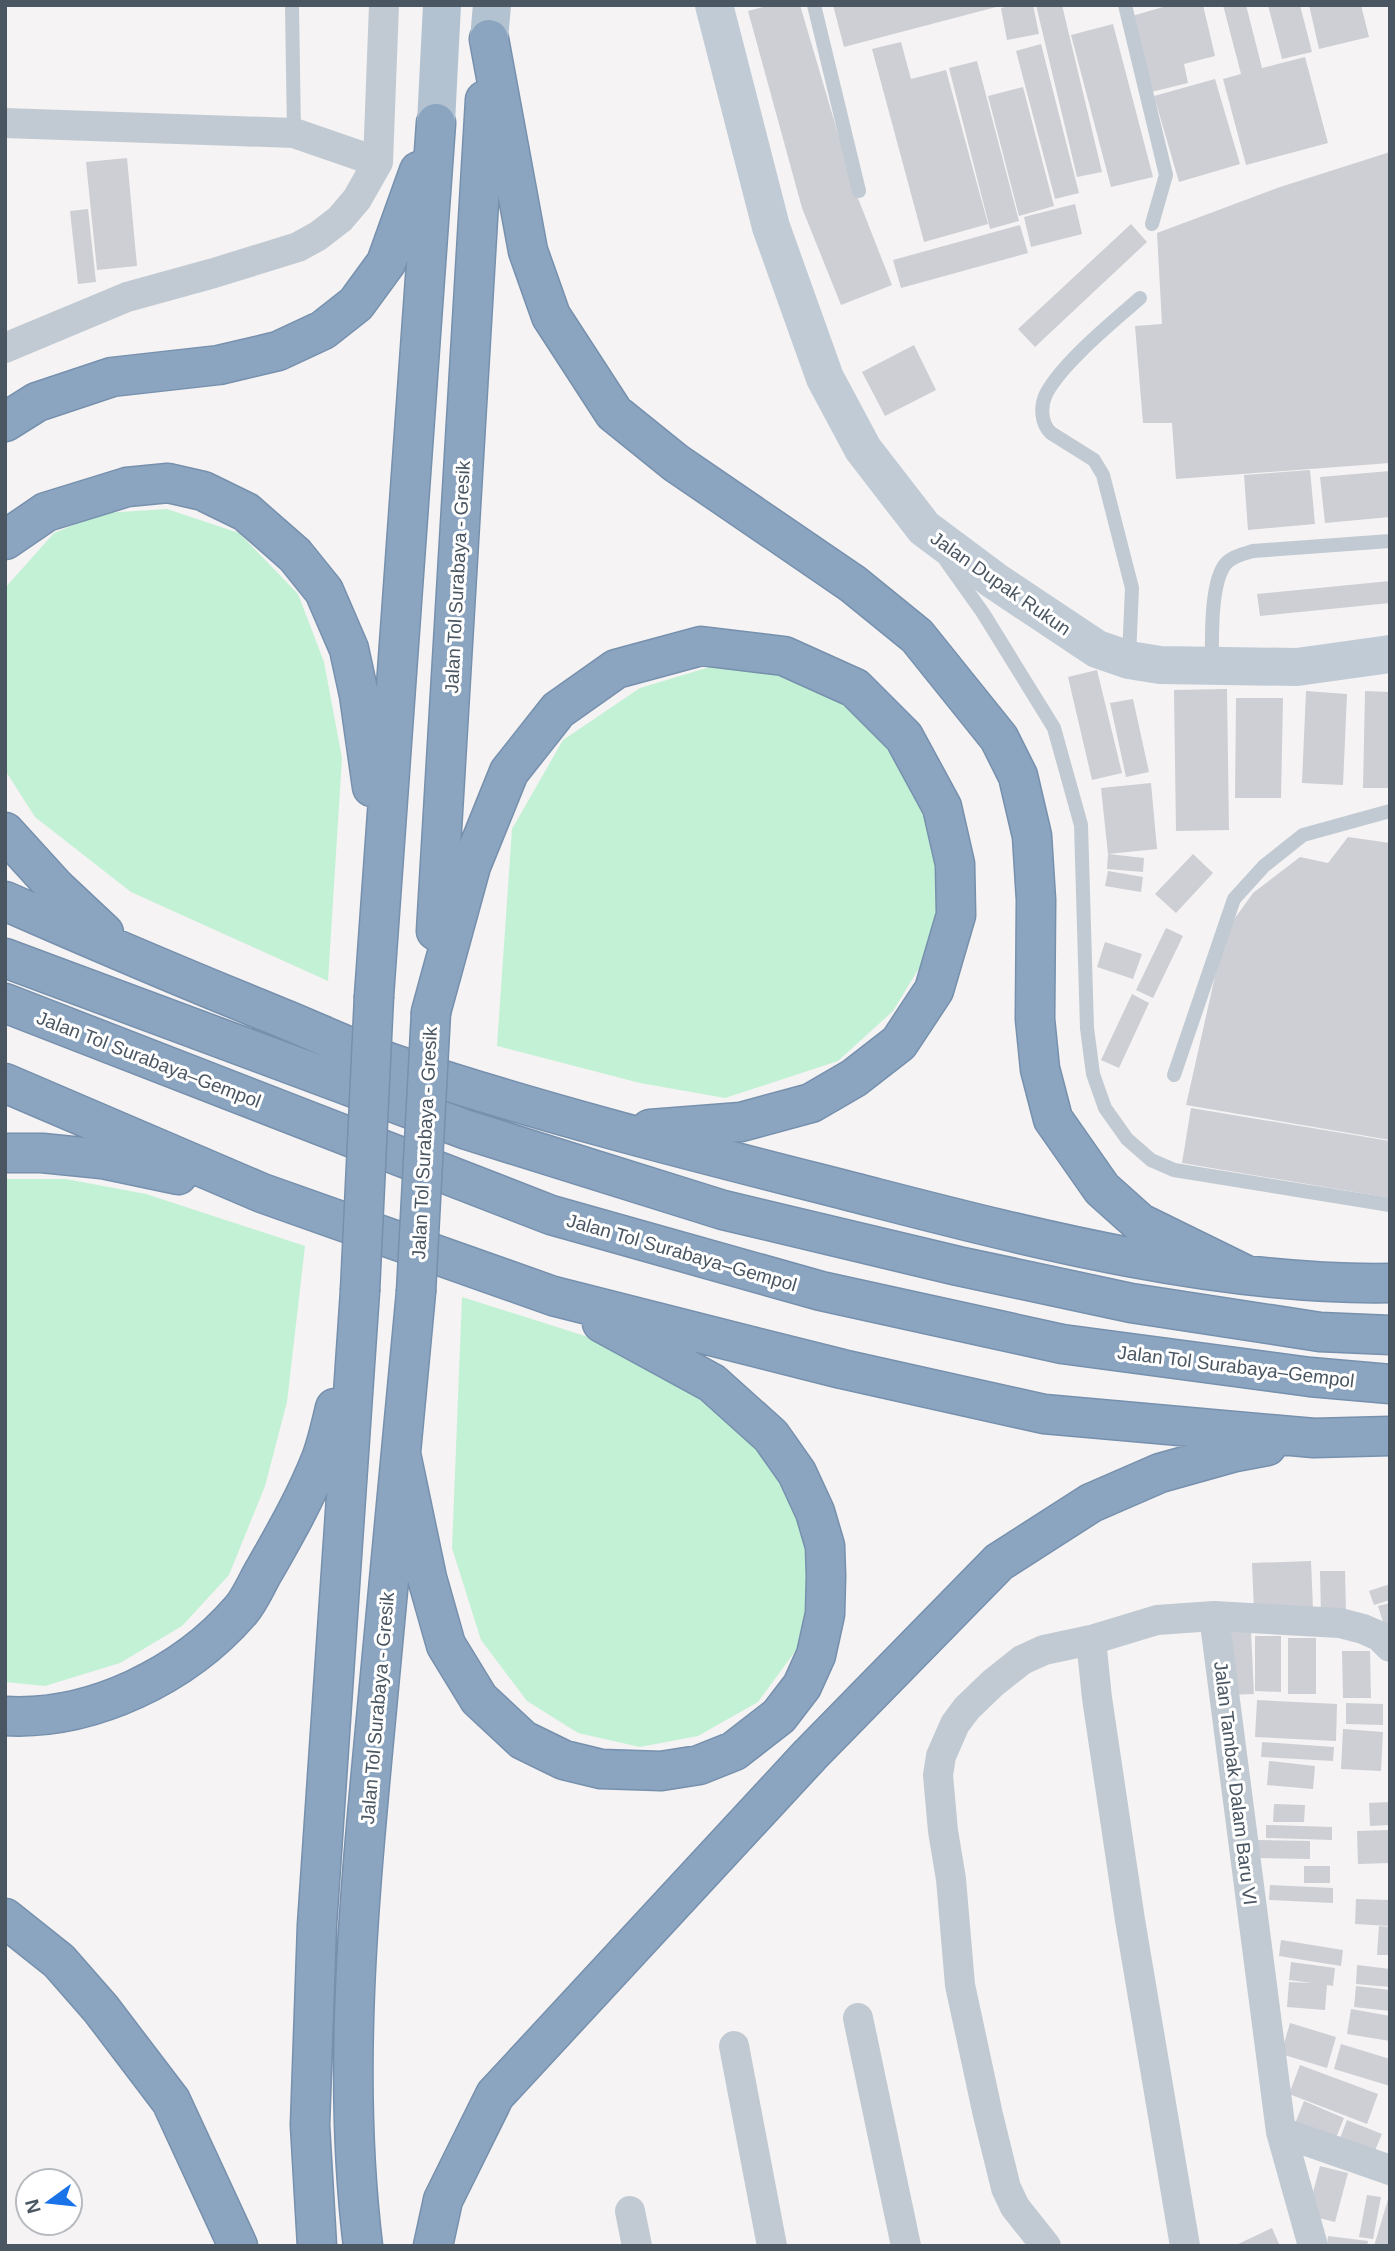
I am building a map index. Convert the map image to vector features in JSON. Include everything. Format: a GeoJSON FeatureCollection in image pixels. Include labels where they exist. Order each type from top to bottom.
{"type":"FeatureCollection","features":[{"type":"Feature","properties":{"kind":"highway"},"geometry":{"type":"LineString","coordinates":[[490,22],[528,251],[551,316],[614,413],[676,463],[853,584],[917,636],[999,738],[1018,776],[1032,836],[1036,900],[1035,1019],[1040,1069],[1053,1119],[1102,1189],[1140,1223],[1246,1275]]}},
{"type":"Feature","properties":{"kind":"highway","name":"Jalan Tol Surabaya - Gresik"},"geometry":{"type":"LineString","coordinates":[[363,2246],[355,2124],[354,2025],[364,1844],[416,1292],[490,22]]}},
{"type":"Feature","properties":{"kind":"highway"},"geometry":{"type":"LineString","coordinates":[[5,422],[37,402],[112,377],[219,365],[278,351],[323,330],[356,304],[386,263],[436,123]]}},
{"type":"Feature","properties":{"kind":"highway"},"geometry":{"type":"LineString","coordinates":[[317,2246],[310,2125],[317,1925],[359,1306],[382,865],[436,123]]}},
{"type":"Feature","properties":{"kind":"highway"},"geometry":{"type":"LineString","coordinates":[[5,540],[46,512],[127,487],[168,483],[202,491],[246,512],[295,555],[324,590],[349,649],[359,695],[382,865]]}},
{"type":"Feature","properties":{"kind":"highway"},"geometry":{"type":"LineString","coordinates":[[431,1012],[471,866],[509,772],[558,710],[616,670],[701,646],[784,656],[855,688],[904,737],[942,807],[955,864],[956,915],[934,990],[899,1043],[854,1079],[811,1103],[741,1122],[616,1132]]}},
{"type":"Feature","properties":{"kind":"highway"},"geometry":{"type":"LineString","coordinates":[[5,832],[55,888],[129,956]]}},
{"type":"Feature","properties":{"kind":"highway"},"geometry":{"type":"LineString","coordinates":[[5,901],[129,956],[397,1065],[616,1132],[975,1223],[1126,1256],[1246,1275],[1390,1283]]}},
{"type":"Feature","properties":{"kind":"highway"},"geometry":{"type":"LineString","coordinates":[[5,958],[467,1130],[723,1210],[945,1263],[1131,1303],[1320,1332],[1390,1335]]}},
{"type":"Feature","properties":{"kind":"highway","name":"Jalan Tol Surabaya–Gempol"},"geometry":{"type":"LineString","coordinates":[[5,1003],[551,1215],[821,1291],[1062,1344],[1310,1377],[1390,1384]]}},
{"type":"Feature","properties":{"kind":"highway"},"geometry":{"type":"LineString","coordinates":[[5,1083],[262,1193],[553,1296],[842,1369],[1044,1414],[1314,1438],[1390,1436]]}},
{"type":"Feature","properties":{"kind":"highway"},"geometry":{"type":"LineString","coordinates":[[5,1153],[42,1153],[102,1159],[262,1193]]}},
{"type":"Feature","properties":{"kind":"highway"},"geometry":{"type":"LineString","coordinates":[[401,1454],[426,1578],[446,1645],[479,1699],[523,1740],[564,1760],[600,1769],[661,1772],[699,1765],[734,1751],[779,1716],[807,1675],[816,1655],[825,1614],[825,1546],[797,1473],[771,1436],[712,1383],[553,1296]]}},
{"type":"Feature","properties":{"kind":"highway"},"geometry":{"type":"LineString","coordinates":[[5,1716],[26,1717],[88,1707],[143,1686],[195,1653],[242,1609],[287,1530],[322,1458],[359,1306]]}},
{"type":"Feature","properties":{"kind":"highway"},"geometry":{"type":"LineString","coordinates":[[433,2246],[443,2200],[495,2095],[810,1755],[999,1562],[1091,1503],[1160,1473],[1235,1452],[1314,1438]]}},
{"type":"Feature","properties":{"kind":"highway"},"geometry":{"type":"LineString","coordinates":[[5,1919],[59,1961],[101,2010],[170,2101],[238,2246]]}},
{"type":"Feature","properties":{"kind":"main road"},"geometry":{"type":"LineString","coordinates":[[436,123],[442,5]]}},
{"type":"Feature","properties":{"kind":"main road","name":"Jalan Dupak Rukun"},"geometry":{"type":"LineString","coordinates":[[714,5],[771,227],[825,378],[863,449],[923,528],[995,581],[1097,649],[1129,660],[1160,665],[1297,667],[1390,654]]}},
{"type":"Feature","properties":{"kind":"street"},"geometry":{"type":"LineString","coordinates":[[5,348],[127,296],[214,274],[298,247],[340,219],[357,199],[377,162],[384,5]]}},
{"type":"Feature","properties":{"kind":"street"},"geometry":{"type":"LineString","coordinates":[[5,123],[294,133],[377,162]]}},
{"type":"Feature","properties":{"kind":"street"},"geometry":{"type":"LineString","coordinates":[[1045,2246],[1014,2207],[1006,2188],[960,1985],[938,1775],[941,1756],[955,1724],[993,1683],[1022,1660],[1044,1650],[1091,1640],[1157,1620],[1214,1616],[1340,1623],[1371,1632],[1390,1647]]}},
{"type":"Feature","properties":{"kind":"street","name":"Jalan Tambak Dalam Baru VI"},"geometry":{"type":"LineString","coordinates":[[1214,1616],[1281,2132],[1313,2246]]}},
{"type":"Feature","properties":{"kind":"street"},"geometry":{"type":"LineString","coordinates":[[1091,1640],[1130,1920],[1185,2246]]}},
{"type":"Feature","properties":{"kind":"street"},"geometry":{"type":"LineString","coordinates":[[858,2018],[905,2246]]}},
{"type":"Feature","properties":{"kind":"street"},"geometry":{"type":"LineString","coordinates":[[734,2046],[772,2246]]}},
{"type":"Feature","properties":{"kind":"street"},"geometry":{"type":"LineString","coordinates":[[1281,2132],[1390,2170]]}},
{"type":"Feature","properties":{"kind":"street"},"geometry":{"type":"LineString","coordinates":[[630,2211],[637,2246]]}},
{"type":"Feature","properties":{"kind":"lane"},"geometry":{"type":"LineString","coordinates":[[292,5],[294,133]]}},
{"type":"Feature","properties":{"kind":"lane"},"geometry":{"type":"LineString","coordinates":[[814,5],[859,191]]}},
{"type":"Feature","properties":{"kind":"lane"},"geometry":{"type":"LineString","coordinates":[[1125,5],[1166,175],[1152,224]]}},
{"type":"Feature","properties":{"kind":"lane"},"geometry":{"type":"LineString","coordinates":[[1129,660],[1132,588],[1103,475],[1094,460],[1051,433],[1042,420],[1045,396],[1061,372],[1140,298]]}},
{"type":"Feature","properties":{"kind":"lane"},"geometry":{"type":"LineString","coordinates":[[923,528],[983,613],[1054,728],[1081,825],[1087,1028],[1093,1074],[1105,1108],[1127,1139],[1151,1160],[1174,1170],[1390,1205]]}},
{"type":"Feature","properties":{"kind":"lane"},"geometry":{"type":"LineString","coordinates":[[1212,666],[1211,627],[1219,577],[1225,564],[1253,551],[1390,541]]}},
{"type":"Feature","properties":{"kind":"lane"},"geometry":{"type":"LineString","coordinates":[[1174,1075],[1234,899],[1264,866],[1303,835],[1390,811]]}},
{"type":"Feature","properties":{"kind":"green space"},"geometry":{"type":"Polygon","coordinates":[[[167,509],[239,533],[298,594],[324,662],[342,758],[328,981],[131,892],[35,817],[5,770],[5,588],[54,533],[103,513],[167,509]]]}},
{"type":"Feature","properties":{"kind":"green space"},"geometry":{"type":"Polygon","coordinates":[[[713,666],[782,669],[852,696],[895,746],[932,814],[944,882],[927,955],[893,1011],[838,1061],[725,1098],[640,1083],[497,1046],[512,829],[563,740],[640,688],[713,666]]]}},
{"type":"Feature","properties":{"kind":"green space"},"geometry":{"type":"Polygon","coordinates":[[[5,1179],[66,1179],[146,1194],[305,1246],[287,1402],[265,1486],[229,1575],[182,1626],[120,1663],[45,1686],[5,1682],[5,1179]]]}},
{"type":"Feature","properties":{"kind":"green space"},"geometry":{"type":"Polygon","coordinates":[[[462,1297],[601,1341],[713,1393],[801,1505],[814,1572],[799,1646],[758,1702],[698,1736],[640,1747],[578,1733],[527,1701],[481,1640],[452,1548],[462,1297]]]}},
{"type":"Feature","properties":{"kind":"building"},"geometry":{"type":"Polygon","coordinates":[[[770,5],[800,5],[854,188],[892,285],[841,305],[802,208],[748,11],[770,5]]]}},
{"type":"Feature","properties":{"kind":"building"},"geometry":{"type":"Polygon","coordinates":[[[833,5],[1000,5],[1000,6],[844,47],[833,5]]]}},
{"type":"Feature","properties":{"kind":"building"},"geometry":{"type":"Polygon","coordinates":[[[1033,5],[1039,34],[1007,40],[1001,8],[1033,5]]]}},
{"type":"Feature","properties":{"kind":"building"},"geometry":{"type":"Polygon","coordinates":[[[1036,5],[1062,5],[1102,172],[1077,177],[1036,5]]]}},
{"type":"Feature","properties":{"kind":"building"},"geometry":{"type":"Polygon","coordinates":[[[1170,5],[1203,5],[1215,56],[1184,64],[1188,83],[1151,92],[1132,16],[1170,5]]]}},
{"type":"Feature","properties":{"kind":"building"},"geometry":{"type":"Polygon","coordinates":[[[1223,5],[1246,5],[1262,68],[1305,57],[1328,143],[1246,165],[1223,79],[1241,74],[1223,5]]]}},
{"type":"Feature","properties":{"kind":"building"},"geometry":{"type":"Polygon","coordinates":[[[1268,5],[1300,5],[1312,52],[1282,59],[1268,5]]]}},
{"type":"Feature","properties":{"kind":"building"},"geometry":{"type":"Polygon","coordinates":[[[1309,5],[1361,5],[1369,37],[1319,49],[1309,5]]]}},
{"type":"Feature","properties":{"kind":"building"},"geometry":{"type":"Polygon","coordinates":[[[1113,24],[1153,177],[1111,187],[1071,35],[1113,24]]]}},
{"type":"Feature","properties":{"kind":"building"},"geometry":{"type":"Polygon","coordinates":[[[901,42],[911,79],[946,70],[988,224],[924,242],[872,49],[901,42]]]}},
{"type":"Feature","properties":{"kind":"building"},"geometry":{"type":"Polygon","coordinates":[[[1041,44],[1079,193],[1055,199],[1016,51],[1041,44]]]}},
{"type":"Feature","properties":{"kind":"building"},"geometry":{"type":"Polygon","coordinates":[[[977,61],[1019,221],[990,229],[949,68],[977,61]]]}},
{"type":"Feature","properties":{"kind":"building"},"geometry":{"type":"Polygon","coordinates":[[[1215,79],[1240,164],[1179,182],[1154,96],[1215,79]]]}},
{"type":"Feature","properties":{"kind":"building"},"geometry":{"type":"Polygon","coordinates":[[[1023,87],[1054,206],[1019,216],[988,96],[1023,87]]]}},
{"type":"Feature","properties":{"kind":"building"},"geometry":{"type":"Polygon","coordinates":[[[1390,152],[1390,463],[1176,479],[1172,423],[1143,423],[1135,326],[1162,324],[1157,233],[1277,188],[1390,152]]]}},
{"type":"Feature","properties":{"kind":"building"},"geometry":{"type":"Polygon","coordinates":[[[127,158],[137,266],[97,270],[86,162],[127,158]]]}},
{"type":"Feature","properties":{"kind":"building"},"geometry":{"type":"Polygon","coordinates":[[[1075,204],[1082,234],[1031,247],[1024,217],[1075,204]]]}},
{"type":"Feature","properties":{"kind":"building"},"geometry":{"type":"Polygon","coordinates":[[[88,209],[96,282],[78,284],[70,211],[88,209]]]}},
{"type":"Feature","properties":{"kind":"building"},"geometry":{"type":"Polygon","coordinates":[[[1131,224],[1147,242],[1035,347],[1018,329],[1131,224]]]}},
{"type":"Feature","properties":{"kind":"building"},"geometry":{"type":"Polygon","coordinates":[[[1020,225],[1028,253],[901,288],[893,260],[1020,225]]]}},
{"type":"Feature","properties":{"kind":"building"},"geometry":{"type":"Polygon","coordinates":[[[914,345],[936,390],[885,416],[862,372],[914,345]]]}},
{"type":"Feature","properties":{"kind":"building"},"geometry":{"type":"Polygon","coordinates":[[[1310,470],[1315,524],[1248,530],[1244,475],[1310,470]]]}},
{"type":"Feature","properties":{"kind":"building"},"geometry":{"type":"Polygon","coordinates":[[[1390,471],[1390,517],[1325,523],[1320,477],[1390,471]]]}},
{"type":"Feature","properties":{"kind":"building"},"geometry":{"type":"Polygon","coordinates":[[[1390,581],[1390,603],[1260,616],[1257,594],[1390,581]]]}},
{"type":"Feature","properties":{"kind":"building"},"geometry":{"type":"Polygon","coordinates":[[[1097,670],[1122,773],[1092,780],[1068,677],[1097,670]]]}},
{"type":"Feature","properties":{"kind":"building"},"geometry":{"type":"Polygon","coordinates":[[[1227,689],[1229,830],[1176,831],[1174,690],[1227,689]]]}},
{"type":"Feature","properties":{"kind":"building"},"geometry":{"type":"Polygon","coordinates":[[[1306,691],[1347,694],[1343,785],[1302,783],[1306,691]]]}},
{"type":"Feature","properties":{"kind":"building"},"geometry":{"type":"Polygon","coordinates":[[[1365,691],[1390,692],[1390,788],[1363,788],[1365,691]]]}},
{"type":"Feature","properties":{"kind":"building"},"geometry":{"type":"Polygon","coordinates":[[[1236,698],[1283,698],[1281,798],[1235,798],[1236,698]]]}},
{"type":"Feature","properties":{"kind":"building"},"geometry":{"type":"Polygon","coordinates":[[[1133,699],[1149,772],[1126,777],[1110,703],[1133,699]]]}},
{"type":"Feature","properties":{"kind":"building"},"geometry":{"type":"Polygon","coordinates":[[[1151,783],[1157,849],[1108,854],[1101,788],[1151,783]]]}},
{"type":"Feature","properties":{"kind":"building"},"geometry":{"type":"Polygon","coordinates":[[[1348,837],[1390,843],[1390,1140],[1186,1105],[1225,932],[1253,893],[1300,857],[1328,863],[1348,837]]]}},
{"type":"Feature","properties":{"kind":"building"},"geometry":{"type":"Polygon","coordinates":[[[1108,854],[1144,858],[1143,872],[1107,869],[1108,854]]]}},
{"type":"Feature","properties":{"kind":"building"},"geometry":{"type":"Polygon","coordinates":[[[1193,854],[1213,873],[1176,913],[1155,894],[1193,854]]]}},
{"type":"Feature","properties":{"kind":"building"},"geometry":{"type":"Polygon","coordinates":[[[1108,871],[1143,877],[1141,892],[1105,886],[1108,871]]]}},
{"type":"Feature","properties":{"kind":"building"},"geometry":{"type":"Polygon","coordinates":[[[1166,928],[1183,936],[1153,998],[1136,990],[1166,928]]]}},
{"type":"Feature","properties":{"kind":"building"},"geometry":{"type":"Polygon","coordinates":[[[1105,942],[1142,954],[1133,979],[1097,967],[1105,942]]]}},
{"type":"Feature","properties":{"kind":"building"},"geometry":{"type":"Polygon","coordinates":[[[1132,994],[1149,1003],[1119,1068],[1101,1060],[1132,994]]]}},
{"type":"Feature","properties":{"kind":"building"},"geometry":{"type":"Polygon","coordinates":[[[1191,1108],[1390,1141],[1390,1198],[1182,1163],[1191,1108]]]}},
{"type":"Feature","properties":{"kind":"building"},"geometry":{"type":"Polygon","coordinates":[[[1311,1561],[1313,1609],[1254,1611],[1252,1563],[1311,1561]]]}},
{"type":"Feature","properties":{"kind":"building"},"geometry":{"type":"Polygon","coordinates":[[[1320,1571],[1345,1571],[1346,1614],[1321,1615],[1320,1571]]]}},
{"type":"Feature","properties":{"kind":"building"},"geometry":{"type":"Polygon","coordinates":[[[1390,1584],[1390,1600],[1374,1605],[1369,1591],[1390,1584]]]}},
{"type":"Feature","properties":{"kind":"building"},"geometry":{"type":"Polygon","coordinates":[[[1390,1603],[1390,1642],[1389,1642],[1378,1606],[1390,1603]]]}},
{"type":"Feature","properties":{"kind":"building"},"geometry":{"type":"Polygon","coordinates":[[[1251,1631],[1254,1694],[1226,1695],[1223,1632],[1251,1631]]]}},
{"type":"Feature","properties":{"kind":"building"},"geometry":{"type":"Polygon","coordinates":[[[1255,1636],[1281,1636],[1281,1692],[1255,1691],[1255,1636]]]}},
{"type":"Feature","properties":{"kind":"building"},"geometry":{"type":"Polygon","coordinates":[[[1288,1638],[1316,1638],[1316,1694],[1288,1694],[1288,1638]]]}},
{"type":"Feature","properties":{"kind":"building"},"geometry":{"type":"Polygon","coordinates":[[[1342,1651],[1370,1651],[1371,1698],[1343,1698],[1342,1651]]]}},
{"type":"Feature","properties":{"kind":"building"},"geometry":{"type":"Polygon","coordinates":[[[1257,1700],[1337,1704],[1336,1741],[1255,1737],[1257,1700]]]}},
{"type":"Feature","properties":{"kind":"building"},"geometry":{"type":"Polygon","coordinates":[[[1346,1703],[1383,1704],[1383,1725],[1346,1724],[1346,1703]]]}},
{"type":"Feature","properties":{"kind":"building"},"geometry":{"type":"Polygon","coordinates":[[[1343,1729],[1383,1732],[1381,1771],[1341,1769],[1343,1729]]]}},
{"type":"Feature","properties":{"kind":"building"},"geometry":{"type":"Polygon","coordinates":[[[1262,1742],[1334,1747],[1333,1761],[1261,1757],[1262,1742]]]}},
{"type":"Feature","properties":{"kind":"building"},"geometry":{"type":"Polygon","coordinates":[[[1269,1761],[1315,1766],[1313,1789],[1267,1785],[1269,1761]]]}},
{"type":"Feature","properties":{"kind":"building"},"geometry":{"type":"Polygon","coordinates":[[[1390,1802],[1390,1825],[1370,1826],[1369,1803],[1390,1802]]]}},
{"type":"Feature","properties":{"kind":"building"},"geometry":{"type":"Polygon","coordinates":[[[1274,1804],[1305,1805],[1304,1822],[1273,1822],[1274,1804]]]}},
{"type":"Feature","properties":{"kind":"building"},"geometry":{"type":"Polygon","coordinates":[[[1266,1825],[1332,1827],[1332,1840],[1266,1838],[1266,1825]]]}},
{"type":"Feature","properties":{"kind":"building"},"geometry":{"type":"Polygon","coordinates":[[[1390,1830],[1390,1863],[1358,1864],[1357,1831],[1390,1830]]]}},
{"type":"Feature","properties":{"kind":"building"},"geometry":{"type":"Polygon","coordinates":[[[1257,1840],[1310,1841],[1310,1859],[1257,1858],[1257,1840]]]}},
{"type":"Feature","properties":{"kind":"building"},"geometry":{"type":"Polygon","coordinates":[[[1304,1866],[1330,1866],[1330,1883],[1304,1883],[1304,1866]]]}},
{"type":"Feature","properties":{"kind":"building"},"geometry":{"type":"Polygon","coordinates":[[[1270,1885],[1333,1888],[1333,1903],[1269,1900],[1270,1885]]]}},
{"type":"Feature","properties":{"kind":"building"},"geometry":{"type":"Polygon","coordinates":[[[1356,1899],[1390,1900],[1390,1926],[1355,1924],[1356,1899]]]}},
{"type":"Feature","properties":{"kind":"building"},"geometry":{"type":"Polygon","coordinates":[[[1379,1926],[1390,1927],[1390,1955],[1377,1955],[1379,1926]]]}},
{"type":"Feature","properties":{"kind":"building"},"geometry":{"type":"Polygon","coordinates":[[[1281,1940],[1343,1950],[1341,1966],[1279,1956],[1281,1940]]]}},
{"type":"Feature","properties":{"kind":"building"},"geometry":{"type":"Polygon","coordinates":[[[1291,1962],[1335,1968],[1333,1986],[1327,1985],[1325,2010],[1287,2007],[1289,1982],[1312,1983],[1289,1980],[1291,1962]]]}},
{"type":"Feature","properties":{"kind":"building"},"geometry":{"type":"Polygon","coordinates":[[[1357,1965],[1390,1969],[1390,1987],[1356,1984],[1357,1965]]]}},
{"type":"Feature","properties":{"kind":"building"},"geometry":{"type":"Polygon","coordinates":[[[1356,1986],[1390,1990],[1390,2011],[1354,2007],[1356,1986]]]}},
{"type":"Feature","properties":{"kind":"building"},"geometry":{"type":"Polygon","coordinates":[[[1351,2009],[1390,2016],[1390,2041],[1347,2034],[1351,2009]]]}},
{"type":"Feature","properties":{"kind":"building"},"geometry":{"type":"Polygon","coordinates":[[[1290,2023],[1336,2037],[1327,2068],[1281,2054],[1290,2023]]]}},
{"type":"Feature","properties":{"kind":"building"},"geometry":{"type":"Polygon","coordinates":[[[1341,2044],[1390,2059],[1390,2086],[1334,2069],[1341,2044]]]}},
{"type":"Feature","properties":{"kind":"building"},"geometry":{"type":"Polygon","coordinates":[[[1300,2065],[1378,2094],[1367,2124],[1289,2094],[1300,2065]]]}},
{"type":"Feature","properties":{"kind":"building"},"geometry":{"type":"Polygon","coordinates":[[[1304,2101],[1344,2118],[1334,2143],[1294,2126],[1304,2101]]]}},
{"type":"Feature","properties":{"kind":"building"},"geometry":{"type":"Polygon","coordinates":[[[1347,2120],[1382,2134],[1371,2160],[1337,2146],[1347,2120]]]}},
{"type":"Feature","properties":{"kind":"building"},"geometry":{"type":"Polygon","coordinates":[[[1320,2166],[1348,2173],[1335,2222],[1307,2215],[1320,2166]]]}},
{"type":"Feature","properties":{"kind":"building"},"geometry":{"type":"Polygon","coordinates":[[[1367,2195],[1381,2197],[1373,2239],[1359,2237],[1367,2195]]]}},
{"type":"Feature","properties":{"kind":"building"},"geometry":{"type":"Polygon","coordinates":[[[1389,2196],[1390,2246],[1374,2246],[1389,2196]]]}},
{"type":"Feature","properties":{"kind":"building"},"geometry":{"type":"Polygon","coordinates":[[[1272,2228],[1280,2246],[1234,2246],[1272,2228]]]}},
{"type":"Feature","properties":{"kind":"building"},"geometry":{"type":"Polygon","coordinates":[[[1328,2236],[1368,2241],[1367,2246],[1327,2246],[1328,2236]]]}}]}
